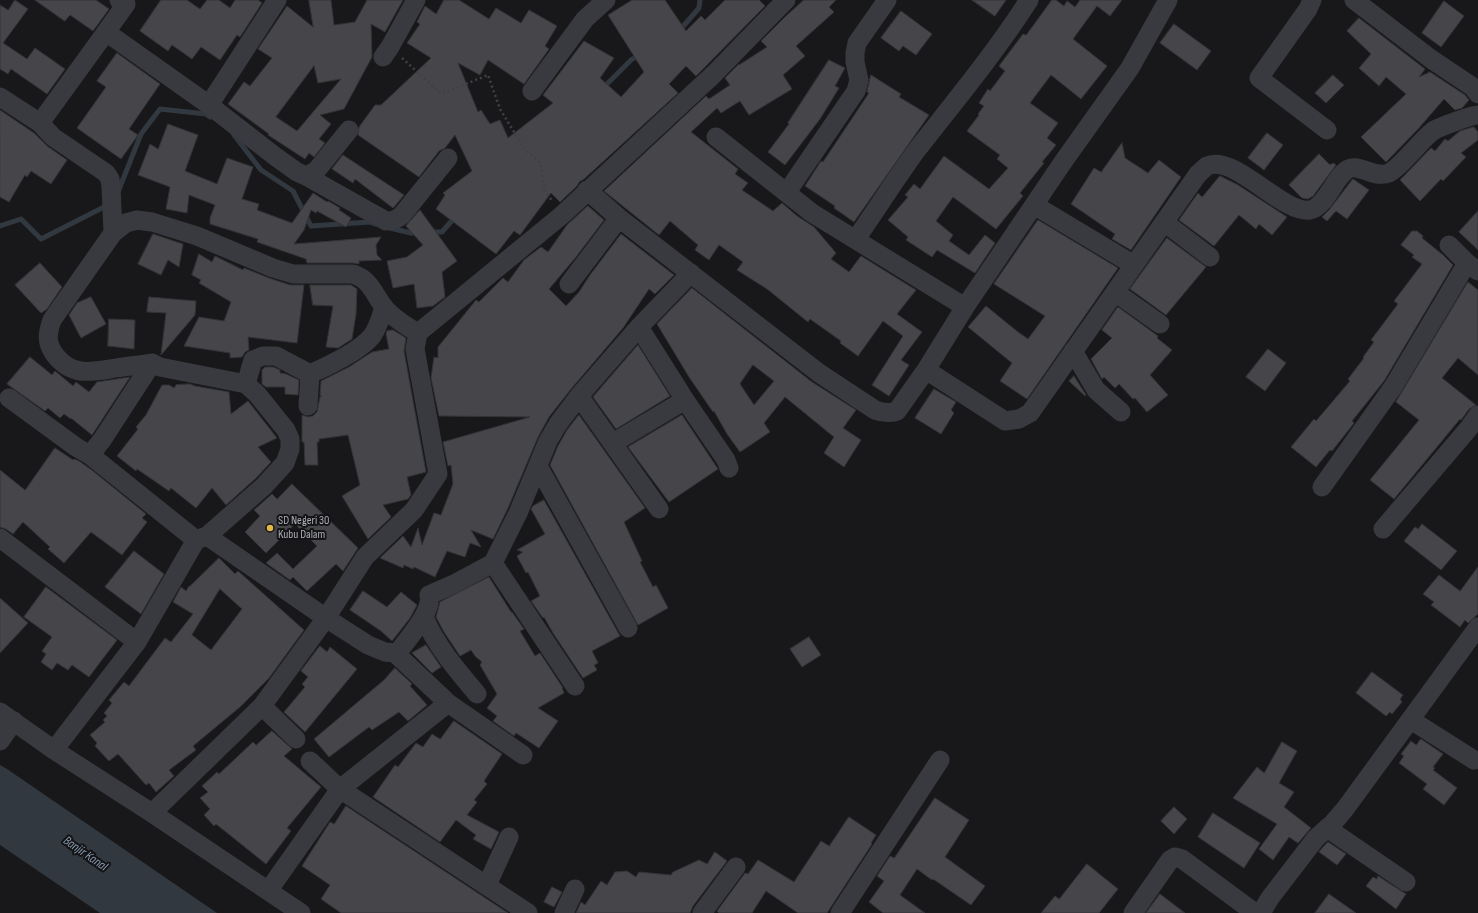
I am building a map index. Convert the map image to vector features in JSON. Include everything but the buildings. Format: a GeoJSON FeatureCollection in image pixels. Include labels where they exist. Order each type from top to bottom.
{"type":"FeatureCollection","features":[{"type":"Feature","properties":{"kind":"street"},"geometry":{"type":"LineString","coordinates":[[208,105],[277,0]]}},
{"type":"Feature","properties":{"kind":"street"},"geometry":{"type":"LineString","coordinates":[[387,52],[416,0]]}},
{"type":"Feature","properties":{"kind":"street"},"geometry":{"type":"LineString","coordinates":[[532,91],[585,19],[606,0]]}},
{"type":"Feature","properties":{"kind":"street"},"geometry":{"type":"LineString","coordinates":[[152,813],[262,706],[326,618],[365,557],[414,510],[438,474],[415,349],[418,333],[562,215],[587,190],[714,74],[786,0]]}},
{"type":"Feature","properties":{"kind":"street"},"geometry":{"type":"LineString","coordinates":[[787,192],[856,91],[859,80],[855,62],[857,43],[887,0]]}},
{"type":"Feature","properties":{"kind":"street"},"geometry":{"type":"LineString","coordinates":[[856,239],[915,153],[1006,36],[1029,0]]}},
{"type":"Feature","properties":{"kind":"street"},"geometry":{"type":"LineString","coordinates":[[587,190],[619,218],[819,373],[875,410],[884,413],[891,413],[897,410],[926,370],[965,307],[1130,68],[1168,0]]}},
{"type":"Feature","properties":{"kind":"street"},"geometry":{"type":"LineString","coordinates":[[1312,0],[1308,9],[1259,78],[1327,130]]}},
{"type":"Feature","properties":{"kind":"street"},"geometry":{"type":"LineString","coordinates":[[1354,0],[1431,59],[1473,87],[1478,94]]}},
{"type":"Feature","properties":{"kind":"street"},"geometry":{"type":"LineString","coordinates":[[40,123],[106,32],[125,2]]}},
{"type":"Feature","properties":{"kind":"street"},"geometry":{"type":"LineString","coordinates":[[106,32],[208,105],[297,172],[386,221],[392,221],[402,215],[448,158]]}},
{"type":"Feature","properties":{"kind":"street"},"geometry":{"type":"LineString","coordinates":[[0,97],[40,123],[53,137],[106,173],[110,179],[113,227],[52,320],[48,332],[50,348],[60,362],[76,370],[89,373],[152,363],[160,367],[246,384],[257,394],[286,430],[290,438],[290,449],[285,463],[264,486],[202,538],[137,642],[54,750]]}},
{"type":"Feature","properties":{"kind":"street"},"geometry":{"type":"LineString","coordinates":[[926,370],[1005,421],[1019,420],[1030,413],[1198,174],[1207,166],[1218,164],[1232,168],[1300,210],[1311,210],[1322,202],[1347,169],[1355,167],[1376,174],[1389,173],[1434,130],[1478,114]]}},
{"type":"Feature","properties":{"kind":"street"},"geometry":{"type":"LineString","coordinates":[[306,176],[316,171],[350,130]]}},
{"type":"Feature","properties":{"kind":"street"},"geometry":{"type":"LineString","coordinates":[[716,138],[812,213],[965,307]]}},
{"type":"Feature","properties":{"kind":"street"},"geometry":{"type":"LineString","coordinates":[[1034,205],[1134,265]]}},
{"type":"Feature","properties":{"kind":"street"},"geometry":{"type":"LineString","coordinates":[[569,284],[619,218]]}},
{"type":"Feature","properties":{"kind":"street"},"geometry":{"type":"LineString","coordinates":[[113,227],[137,220],[152,222],[197,236],[273,268],[293,274],[353,274],[360,276],[368,282],[384,307],[407,327],[418,333]]}},
{"type":"Feature","properties":{"kind":"street"},"geometry":{"type":"LineString","coordinates":[[1164,222],[1210,257]]}},
{"type":"Feature","properties":{"kind":"street"},"geometry":{"type":"LineString","coordinates":[[1322,487],[1393,387],[1472,267],[1449,245]]}},
{"type":"Feature","properties":{"kind":"street"},"geometry":{"type":"LineString","coordinates":[[395,653],[399,651],[424,617],[429,601],[429,595],[454,584],[493,563],[518,513],[548,441],[558,424],[579,396],[639,327],[691,273]]}},
{"type":"Feature","properties":{"kind":"street"},"geometry":{"type":"LineString","coordinates":[[1115,292],[1160,324]]}},
{"type":"Feature","properties":{"kind":"street"},"geometry":{"type":"LineString","coordinates":[[310,374],[336,362],[371,337],[378,324],[384,307]]}},
{"type":"Feature","properties":{"kind":"street"},"geometry":{"type":"LineString","coordinates":[[639,327],[685,400],[726,460],[729,468]]}},
{"type":"Feature","properties":{"kind":"street"},"geometry":{"type":"LineString","coordinates":[[1073,351],[1096,390],[1121,412]]}},
{"type":"Feature","properties":{"kind":"street"},"geometry":{"type":"LineString","coordinates":[[246,384],[253,360],[263,356],[276,356],[310,374]]}},
{"type":"Feature","properties":{"kind":"street"},"geometry":{"type":"LineString","coordinates":[[90,455],[102,440],[152,363]]}},
{"type":"Feature","properties":{"kind":"street"},"geometry":{"type":"LineString","coordinates":[[308,406],[310,374]]}},
{"type":"Feature","properties":{"kind":"street"},"geometry":{"type":"LineString","coordinates":[[579,396],[659,509]]}},
{"type":"Feature","properties":{"kind":"street"},"geometry":{"type":"LineString","coordinates":[[10,398],[202,538],[368,645],[385,652],[395,653],[448,703],[523,755]]}},
{"type":"Feature","properties":{"kind":"street"},"geometry":{"type":"LineString","coordinates":[[613,443],[685,400]]}},
{"type":"Feature","properties":{"kind":"street"},"geometry":{"type":"LineString","coordinates":[[1384,529],[1464,434],[1478,415]]}},
{"type":"Feature","properties":{"kind":"street"},"geometry":{"type":"LineString","coordinates":[[538,466],[628,628]]}},
{"type":"Feature","properties":{"kind":"street"},"geometry":{"type":"LineString","coordinates":[[0,538],[137,642]]}},
{"type":"Feature","properties":{"kind":"street"},"geometry":{"type":"LineString","coordinates":[[493,563],[575,686]]}},
{"type":"Feature","properties":{"kind":"street"},"geometry":{"type":"LineString","coordinates":[[424,617],[444,652],[476,694]]}},
{"type":"Feature","properties":{"kind":"street"},"geometry":{"type":"LineString","coordinates":[[1261,913],[1270,898],[1316,838],[1345,809],[1478,627]]}},
{"type":"Feature","properties":{"kind":"street"},"geometry":{"type":"LineString","coordinates":[[268,891],[340,789],[448,703]]}},
{"type":"Feature","properties":{"kind":"street"},"geometry":{"type":"LineString","coordinates":[[262,706],[296,739]]}},
{"type":"Feature","properties":{"kind":"street"},"geometry":{"type":"LineString","coordinates":[[0,741],[9,718],[54,750],[152,813],[301,913]]}},
{"type":"Feature","properties":{"kind":"street"},"geometry":{"type":"LineString","coordinates":[[1411,720],[1476,759]]}},
{"type":"Feature","properties":{"kind":"street"},"geometry":{"type":"LineString","coordinates":[[310,760],[340,789],[528,913]]}},
{"type":"Feature","properties":{"kind":"street"},"geometry":{"type":"LineString","coordinates":[[840,913],[940,760]]}},
{"type":"Feature","properties":{"kind":"street"},"geometry":{"type":"LineString","coordinates":[[1327,828],[1406,882]]}},
{"type":"Feature","properties":{"kind":"street"},"geometry":{"type":"LineString","coordinates":[[487,885],[509,838]]}},
{"type":"Feature","properties":{"kind":"street"},"geometry":{"type":"LineString","coordinates":[[1134,913],[1170,860],[1175,857],[1182,859],[1255,913]]}},
{"type":"Feature","properties":{"kind":"street"},"geometry":{"type":"LineString","coordinates":[[702,913],[736,867]]}},
{"type":"Feature","properties":{"kind":"street"},"geometry":{"type":"LineString","coordinates":[[564,913],[575,889]]}},
{"type":"Feature","properties":{"kind":"path"},"geometry":{"type":"LineString","coordinates":[[387,52],[441,94],[488,75],[500,109],[525,150],[540,162],[545,190],[562,215]]}},
{"type":"Feature","properties":{"kind":"water","name":"Banjir Kanal"},"geometry":{"type":"Polygon","coordinates":[[[0,765],[217,913],[100,913],[0,845],[0,765]]]}},
{"type":"Feature","properties":{"kind":"waterway"},"geometry":{"type":"LineString","coordinates":[[679,31],[699,8],[700,0]]}},
{"type":"Feature","properties":{"kind":"waterway"},"geometry":{"type":"LineString","coordinates":[[602,89],[632,59],[641,56]]}},
{"type":"Feature","properties":{"kind":"waterway"},"geometry":{"type":"LineString","coordinates":[[118,192],[141,134],[160,109],[206,114],[210,117]]}},
{"type":"Feature","properties":{"kind":"waterway"},"geometry":{"type":"LineString","coordinates":[[234,135],[261,170],[293,191],[311,226],[370,222],[375,224]]}},
{"type":"Feature","properties":{"kind":"waterway"},"geometry":{"type":"LineString","coordinates":[[0,226],[21,219],[41,239],[108,205]]}},
{"type":"Feature","properties":{"kind":"waterway"},"geometry":{"type":"LineString","coordinates":[[430,232],[442,232],[455,217]]}},
{"type":"Feature","properties":{"kind":"waterway"},"geometry":{"type":"LineString","coordinates":[[390,228],[411,233],[418,233]]}},
{"type":"Feature","properties":{"kind":"place","name":"SD Negeri 30 Kubu Dalam"},"geometry":{"type":"Point","coordinates":[270,528]}}]}
